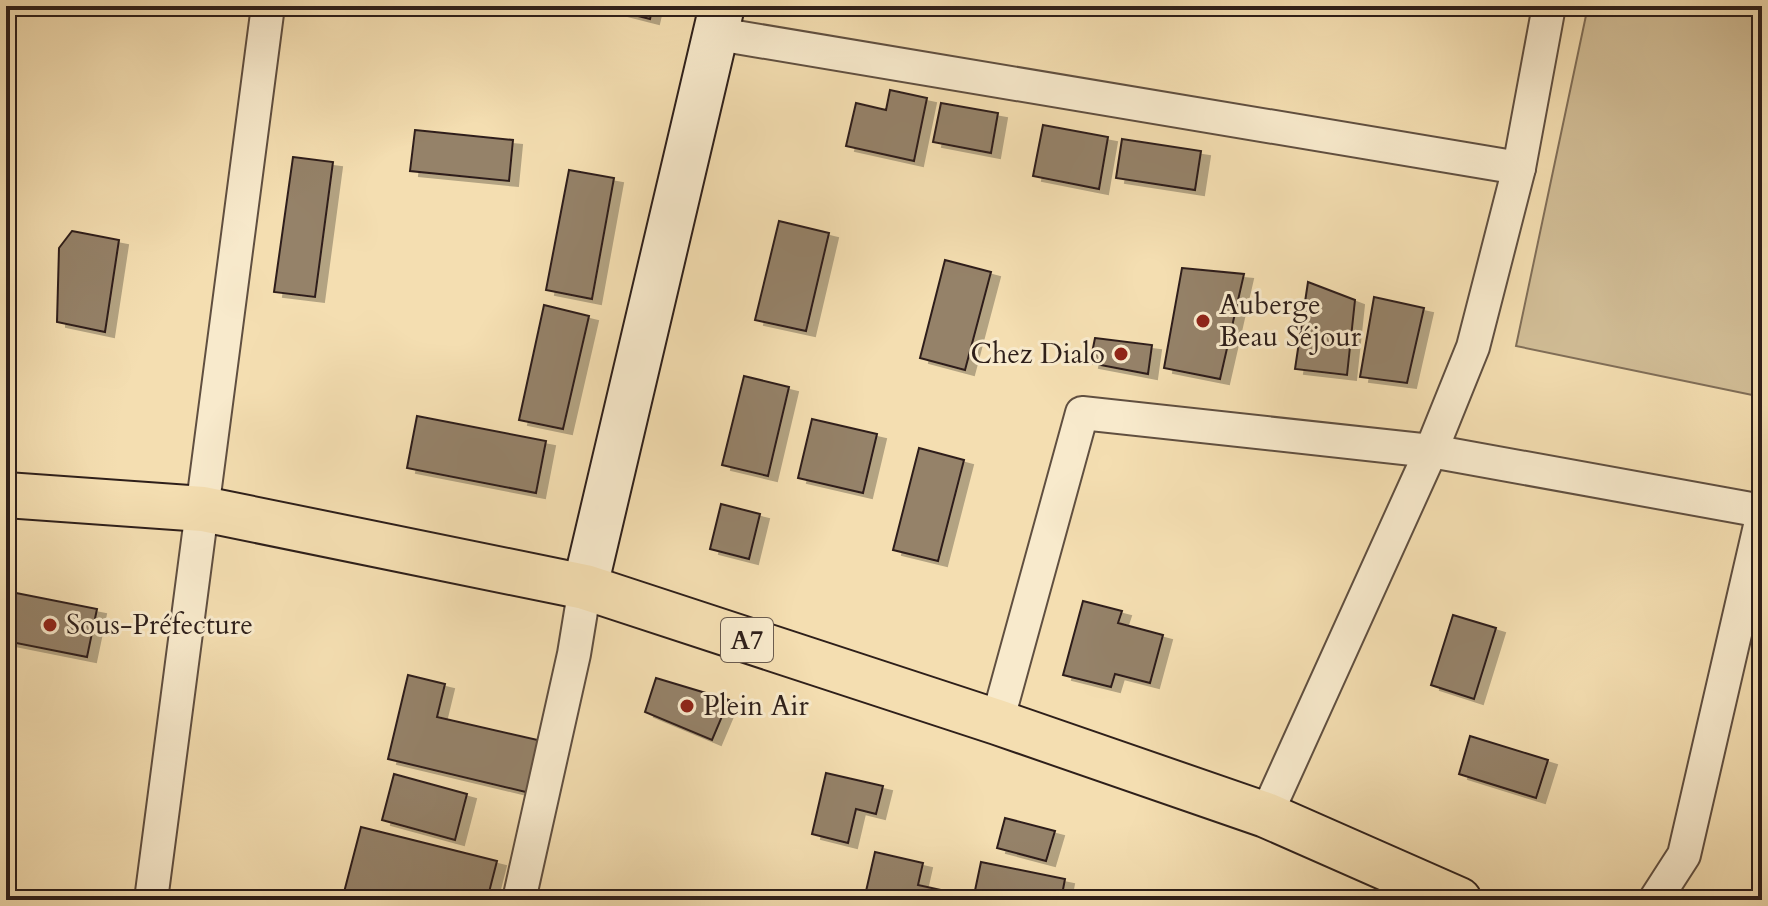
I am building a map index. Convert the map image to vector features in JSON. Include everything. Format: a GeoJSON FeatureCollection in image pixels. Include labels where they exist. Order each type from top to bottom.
{"type":"FeatureCollection","features":[{"type":"Feature","properties":{"kind":"main road","name":"A7"},"geometry":{"type":"LineString","coordinates":[[6,495],[203,509],[585,587],[997,722],[1266,815],[1459,900]]}},
{"type":"Feature","properties":{"kind":"street"},"geometry":{"type":"LineString","coordinates":[[151,900],[268,6]]}},
{"type":"Feature","properties":{"kind":"street"},"geometry":{"type":"LineString","coordinates":[[1266,815],[1431,451],[1473,347],[1519,168],[1549,6]]}},
{"type":"Feature","properties":{"kind":"street"},"geometry":{"type":"LineString","coordinates":[[519,900],[574,654],[585,587],[720,20],[1519,168]]}},
{"type":"Feature","properties":{"kind":"street"},"geometry":{"type":"LineString","coordinates":[[997,722],[1082,413],[1431,451],[1762,511]]}},
{"type":"Feature","properties":{"kind":"street"},"geometry":{"type":"LineString","coordinates":[[1655,900],[1684,855],[1762,517]]}},
{"type":"Feature","properties":{"kind":"shaded area"},"geometry":{"type":"Polygon","coordinates":[[[1588,6],[1762,6],[1762,397],[1516,346],[1588,6]]]}},
{"type":"Feature","properties":{"kind":"building"},"geometry":{"type":"Polygon","coordinates":[[[599,6],[653,6],[650,19],[599,6]]]}},
{"type":"Feature","properties":{"kind":"building"},"geometry":{"type":"Polygon","coordinates":[[[890,90],[927,98],[914,161],[846,146],[856,103],[886,110],[890,90]]]}},
{"type":"Feature","properties":{"kind":"building"},"geometry":{"type":"Polygon","coordinates":[[[941,103],[998,113],[991,153],[933,142],[941,103]]]}},
{"type":"Feature","properties":{"kind":"building"},"geometry":{"type":"Polygon","coordinates":[[[1043,125],[1108,137],[1099,189],[1033,176],[1043,125]]]}},
{"type":"Feature","properties":{"kind":"building"},"geometry":{"type":"Polygon","coordinates":[[[415,130],[513,140],[509,181],[410,171],[415,130]]]}},
{"type":"Feature","properties":{"kind":"building"},"geometry":{"type":"Polygon","coordinates":[[[1122,139],[1201,151],[1195,190],[1116,178],[1122,139]]]}},
{"type":"Feature","properties":{"kind":"building"},"geometry":{"type":"Polygon","coordinates":[[[293,157],[333,162],[315,297],[274,292],[293,157]]]}},
{"type":"Feature","properties":{"kind":"building"},"geometry":{"type":"Polygon","coordinates":[[[569,170],[614,178],[592,299],[546,290],[569,170]]]}},
{"type":"Feature","properties":{"kind":"building"},"geometry":{"type":"Polygon","coordinates":[[[779,221],[829,233],[806,331],[755,320],[779,221]]]}},
{"type":"Feature","properties":{"kind":"building"},"geometry":{"type":"Polygon","coordinates":[[[72,231],[119,240],[105,332],[57,322],[59,248],[72,231]]]}},
{"type":"Feature","properties":{"kind":"building"},"geometry":{"type":"Polygon","coordinates":[[[945,260],[991,272],[965,370],[920,358],[945,260]]]}},
{"type":"Feature","properties":{"kind":"building","name":"Auberge Beau Séjour"},"geometry":{"type":"Polygon","coordinates":[[[1182,268],[1244,274],[1220,379],[1164,368],[1182,268]]]}},
{"type":"Feature","properties":{"kind":"building"},"geometry":{"type":"Polygon","coordinates":[[[1308,282],[1355,300],[1347,375],[1295,369],[1308,282]]]}},
{"type":"Feature","properties":{"kind":"building"},"geometry":{"type":"Polygon","coordinates":[[[1374,297],[1424,308],[1407,383],[1360,377],[1374,297]]]}},
{"type":"Feature","properties":{"kind":"building"},"geometry":{"type":"Polygon","coordinates":[[[544,305],[589,316],[563,429],[519,420],[544,305]]]}},
{"type":"Feature","properties":{"kind":"building","name":"Chez Dialo"},"geometry":{"type":"Polygon","coordinates":[[[1095,338],[1152,345],[1148,374],[1090,363],[1095,338]]]}},
{"type":"Feature","properties":{"kind":"building"},"geometry":{"type":"Polygon","coordinates":[[[744,376],[789,387],[768,476],[722,465],[744,376]]]}},
{"type":"Feature","properties":{"kind":"building"},"geometry":{"type":"Polygon","coordinates":[[[417,416],[546,441],[536,493],[407,468],[417,416]]]}},
{"type":"Feature","properties":{"kind":"building"},"geometry":{"type":"Polygon","coordinates":[[[812,419],[877,434],[863,493],[798,478],[812,419]]]}},
{"type":"Feature","properties":{"kind":"building"},"geometry":{"type":"Polygon","coordinates":[[[919,448],[964,460],[938,561],[893,550],[919,448]]]}},
{"type":"Feature","properties":{"kind":"building"},"geometry":{"type":"Polygon","coordinates":[[[721,504],[760,514],[749,559],[710,549],[721,504]]]}},
{"type":"Feature","properties":{"kind":"building","name":"Sous-Préfecture"},"geometry":{"type":"Polygon","coordinates":[[[6,591],[97,609],[87,657],[6,641],[6,591]]]}},
{"type":"Feature","properties":{"kind":"building"},"geometry":{"type":"Polygon","coordinates":[[[1083,601],[1122,611],[1118,623],[1163,635],[1150,683],[1115,674],[1111,687],[1063,675],[1083,601]]]}},
{"type":"Feature","properties":{"kind":"building"},"geometry":{"type":"Polygon","coordinates":[[[1453,615],[1496,628],[1474,699],[1431,685],[1453,615]]]}},
{"type":"Feature","properties":{"kind":"building"},"geometry":{"type":"Polygon","coordinates":[[[408,675],[445,684],[437,717],[542,741],[530,793],[388,759],[408,675]]]}},
{"type":"Feature","properties":{"kind":"building","name":"Plein Air"},"geometry":{"type":"Polygon","coordinates":[[[656,678],[729,700],[712,740],[645,712],[656,678]]]}},
{"type":"Feature","properties":{"kind":"building"},"geometry":{"type":"Polygon","coordinates":[[[1470,736],[1548,760],[1536,798],[1459,774],[1470,736]]]}},
{"type":"Feature","properties":{"kind":"building"},"geometry":{"type":"Polygon","coordinates":[[[826,773],[883,786],[876,814],[856,809],[848,843],[812,834],[826,773]]]}},
{"type":"Feature","properties":{"kind":"building"},"geometry":{"type":"Polygon","coordinates":[[[394,774],[467,794],[455,840],[382,820],[394,774]]]}},
{"type":"Feature","properties":{"kind":"building"},"geometry":{"type":"Polygon","coordinates":[[[1005,818],[1055,831],[1046,861],[997,848],[1005,818]]]}},
{"type":"Feature","properties":{"kind":"building"},"geometry":{"type":"Polygon","coordinates":[[[361,827],[497,861],[487,900],[342,900],[361,827]]]}},
{"type":"Feature","properties":{"kind":"building"},"geometry":{"type":"Polygon","coordinates":[[[875,852],[923,863],[918,885],[941,890],[939,900],[864,900],[875,852]]]}},
{"type":"Feature","properties":{"kind":"building"},"geometry":{"type":"Polygon","coordinates":[[[981,862],[1065,879],[1061,900],[973,900],[981,862]]]}},
{"type":"Feature","properties":{"kind":"place","name":"Auberge Beau Séjour"},"geometry":{"type":"Point","coordinates":[1203,321]}},
{"type":"Feature","properties":{"kind":"place","name":"Chez Dialo"},"geometry":{"type":"Point","coordinates":[1121,354]}},
{"type":"Feature","properties":{"kind":"place","name":"Sous-Préfecture"},"geometry":{"type":"Point","coordinates":[50,625]}},
{"type":"Feature","properties":{"kind":"place","name":"Plein Air"},"geometry":{"type":"Point","coordinates":[687,706]}}]}
